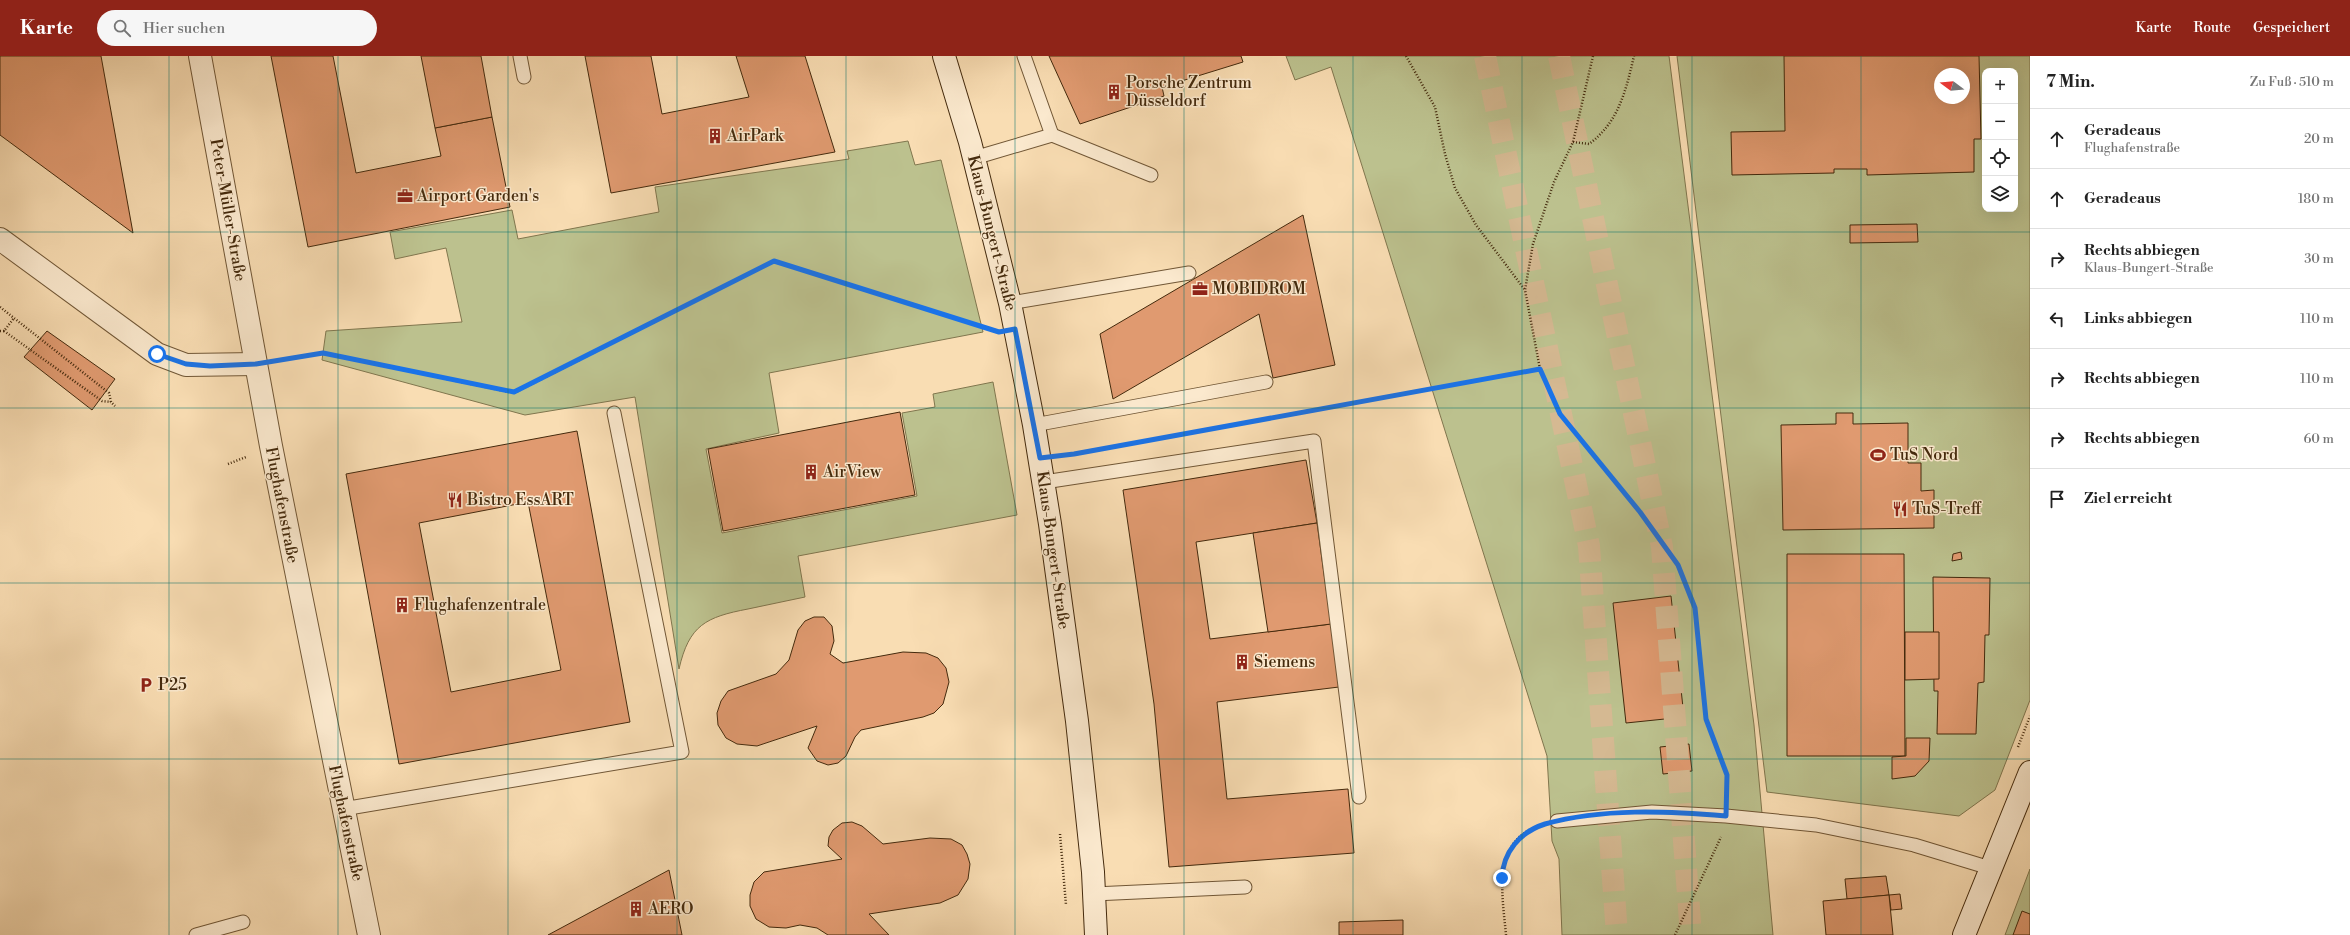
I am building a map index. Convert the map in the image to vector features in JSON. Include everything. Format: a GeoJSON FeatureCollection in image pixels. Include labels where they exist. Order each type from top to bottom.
{"type":"FeatureCollection","features":[{"type":"Feature","properties":{"kind":"street","name":"Peter-Müller-Straße"},"geometry":{"type":"LineString","coordinates":[[200,56],[256,364]]}},
{"type":"Feature","properties":{"kind":"street","name":"Klaus-Bungert-Straße"},"geometry":{"type":"LineString","coordinates":[[944,56],[974,158],[1010,303],[1044,482],[1077,720],[1094,894],[1096,935]]}},
{"type":"Feature","properties":{"kind":"street"},"geometry":{"type":"LineString","coordinates":[[0,238],[157,354],[186,364],[256,364]]}},
{"type":"Feature","properties":{"kind":"street","name":"Flughafenstraße"},"geometry":{"type":"LineString","coordinates":[[256,364],[369,935]]}},
{"type":"Feature","properties":{"kind":"street"},"geometry":{"type":"LineString","coordinates":[[1964,935],[2030,772]]}},
{"type":"Feature","properties":{"kind":"lane"},"geometry":{"type":"LineString","coordinates":[[520,56],[524,77]]}},
{"type":"Feature","properties":{"kind":"lane"},"geometry":{"type":"LineString","coordinates":[[1024,56],[1052,135]]}},
{"type":"Feature","properties":{"kind":"lane"},"geometry":{"type":"LineString","coordinates":[[974,158],[1052,135],[1151,175]]}},
{"type":"Feature","properties":{"kind":"lane"},"geometry":{"type":"LineString","coordinates":[[1010,303],[1189,273]]}},
{"type":"Feature","properties":{"kind":"lane"},"geometry":{"type":"LineString","coordinates":[[1034,425],[1266,382]]}},
{"type":"Feature","properties":{"kind":"lane"},"geometry":{"type":"LineString","coordinates":[[343,809],[682,752],[614,413]]}},
{"type":"Feature","properties":{"kind":"lane"},"geometry":{"type":"LineString","coordinates":[[1044,482],[1314,441],[1359,797]]}},
{"type":"Feature","properties":{"kind":"lane"},"geometry":{"type":"LineString","coordinates":[[1557,821],[1652,812],[1726,816],[1816,825],[1914,845],[1990,868]]}},
{"type":"Feature","properties":{"kind":"lane"},"geometry":{"type":"LineString","coordinates":[[1094,894],[1245,887]]}},
{"type":"Feature","properties":{"kind":"lane"},"geometry":{"type":"LineString","coordinates":[[196,935],[243,922]]}},
{"type":"Feature","properties":{"kind":"path"},"geometry":{"type":"LineString","coordinates":[[1406,56],[1435,107],[1445,154],[1455,188],[1476,225],[1525,290]]}},
{"type":"Feature","properties":{"kind":"path"},"geometry":{"type":"LineString","coordinates":[[1593,56],[1573,142],[1554,182],[1536,237],[1525,290],[1540,369],[1560,414],[1640,512],[1678,565],[1695,608],[1706,719],[1727,775],[1726,816],[1722,835],[1675,935]]}},
{"type":"Feature","properties":{"kind":"path"},"geometry":{"type":"LineString","coordinates":[[1573,142],[1589,144],[1598,137],[1610,123],[1625,96],[1634,56]]}},
{"type":"Feature","properties":{"kind":"path"},"geometry":{"type":"LineString","coordinates":[[256,364],[323,353],[514,392],[774,261],[999,332],[1015,329]]}},
{"type":"Feature","properties":{"kind":"path"},"geometry":{"type":"LineString","coordinates":[[0,307],[109,393],[111,402],[115,406]]}},
{"type":"Feature","properties":{"kind":"path"},"geometry":{"type":"LineString","coordinates":[[4,331],[14,318]]}},
{"type":"Feature","properties":{"kind":"path"},"geometry":{"type":"LineString","coordinates":[[0,331],[4,331],[102,401],[111,402]]}},
{"type":"Feature","properties":{"kind":"path"},"geometry":{"type":"LineString","coordinates":[[1121,446],[1540,369]]}},
{"type":"Feature","properties":{"kind":"path"},"geometry":{"type":"LineString","coordinates":[[1506,935],[1502,867],[1507,856],[1522,836],[1533,828],[1557,821]]}},
{"type":"Feature","properties":{"kind":"green space"},"geometry":{"type":"Polygon","coordinates":[[[1286,56],[1669,56],[1754,725],[1773,935],[1562,935],[1559,859],[1552,841],[1547,756],[1331,67],[1295,80],[1286,56]]]}},
{"type":"Feature","properties":{"kind":"green space","name":"TuS Nord"},"geometry":{"type":"Polygon","coordinates":[[[1677,56],[2030,56],[2030,700],[1995,790],[1959,816],[1767,792],[1677,56]]]}},
{"type":"Feature","properties":{"kind":"green space"},"geometry":{"type":"Polygon","coordinates":[[[908,141],[915,165],[941,160],[983,332],[769,373],[779,433],[706,449],[722,533],[917,496],[902,413],[935,407],[933,394],[993,382],[1017,515],[798,556],[805,597],[733,612],[710,620],[694,633],[688,642],[679,669],[635,397],[525,415],[322,360],[326,331],[462,322],[446,248],[395,259],[390,232],[512,210],[518,239],[659,212],[655,187],[849,159],[847,151],[908,141]]]}},
{"type":"Feature","properties":{"kind":"green space"},"geometry":{"type":"Polygon","coordinates":[[[2030,869],[2030,935],[2005,935],[2030,869]]]}},
{"type":"Feature","properties":{"kind":"building"},"geometry":{"type":"Polygon","coordinates":[[[0,56],[101,56],[133,233],[0,135],[0,56]]]}},
{"type":"Feature","properties":{"kind":"building"},"geometry":{"type":"Polygon","coordinates":[[[271,56],[333,56],[356,173],[441,156],[435,128],[492,117],[510,207],[308,247],[271,56]]]}},
{"type":"Feature","properties":{"kind":"building"},"geometry":{"type":"Polygon","coordinates":[[[421,56],[481,56],[492,117],[435,128],[421,56]]]}},
{"type":"Feature","properties":{"kind":"building","name":"AirPark"},"geometry":{"type":"Polygon","coordinates":[[[585,56],[651,56],[662,114],[749,97],[736,56],[805,56],[835,152],[611,193],[585,56]]]}},
{"type":"Feature","properties":{"kind":"building","name":"Porsche Zentrum Düsseldorf"},"geometry":{"type":"Polygon","coordinates":[[[1049,56],[1241,56],[1243,62],[1162,87],[1164,96],[1080,124],[1049,56]]]}},
{"type":"Feature","properties":{"kind":"building"},"geometry":{"type":"Polygon","coordinates":[[[1784,56],[1979,56],[1981,139],[1974,139],[1974,172],[1867,175],[1867,169],[1834,169],[1834,173],[1732,175],[1731,132],[1785,131],[1784,56]]]}},
{"type":"Feature","properties":{"kind":"building"},"geometry":{"type":"Polygon","coordinates":[[[1303,215],[1335,365],[1273,378],[1259,314],[1113,399],[1100,334],[1303,215]]]}},
{"type":"Feature","properties":{"kind":"building"},"geometry":{"type":"Polygon","coordinates":[[[1917,224],[1918,242],[1850,243],[1850,225],[1917,224]]]}},
{"type":"Feature","properties":{"kind":"building"},"geometry":{"type":"Polygon","coordinates":[[[47,331],[115,379],[92,410],[24,357],[47,331]]]}},
{"type":"Feature","properties":{"kind":"building","name":"AirView"},"geometry":{"type":"Polygon","coordinates":[[[900,412],[915,495],[723,531],[708,449],[900,412]]]}},
{"type":"Feature","properties":{"kind":"building"},"geometry":{"type":"Polygon","coordinates":[[[1836,413],[1853,413],[1853,424],[1908,423],[1908,463],[1921,463],[1921,491],[1934,490],[1934,528],[1783,530],[1781,425],[1836,424],[1836,413]]]}},
{"type":"Feature","properties":{"kind":"building","name":"Flughafenzentrale"},"geometry":{"type":"Polygon","coordinates":[[[577,431],[630,722],[399,764],[346,474],[577,431]],[[528,502],[419,523],[451,692],[561,670],[528,502]]]}},
{"type":"Feature","properties":{"kind":"building","name":"Siemens"},"geometry":{"type":"Polygon","coordinates":[[[1306,460],[1317,523],[1196,542],[1210,639],[1331,624],[1339,687],[1217,702],[1227,799],[1348,789],[1354,853],[1169,867],[1154,704],[1123,490],[1306,460]]]}},
{"type":"Feature","properties":{"kind":"building"},"geometry":{"type":"Polygon","coordinates":[[[1317,523],[1331,624],[1268,632],[1253,533],[1317,523]]]}},
{"type":"Feature","properties":{"kind":"building"},"geometry":{"type":"Polygon","coordinates":[[[1961,552],[1962,559],[1952,561],[1953,554],[1961,552]]]}},
{"type":"Feature","properties":{"kind":"building"},"geometry":{"type":"Polygon","coordinates":[[[1787,554],[1904,554],[1905,756],[1787,756],[1787,554]]]}},
{"type":"Feature","properties":{"kind":"building"},"geometry":{"type":"Polygon","coordinates":[[[1933,577],[1990,578],[1989,635],[1985,635],[1984,682],[1978,683],[1976,734],[1937,734],[1938,691],[1934,691],[1933,577]]]}},
{"type":"Feature","properties":{"kind":"building"},"geometry":{"type":"Polygon","coordinates":[[[1671,596],[1684,717],[1626,723],[1613,603],[1671,596]]]}},
{"type":"Feature","properties":{"kind":"building"},"geometry":{"type":"Polygon","coordinates":[[[814,617],[824,617],[832,626],[834,641],[830,654],[843,663],[903,652],[926,653],[938,658],[946,668],[949,682],[943,704],[934,713],[923,717],[861,730],[855,737],[846,756],[838,763],[828,765],[817,761],[808,748],[817,726],[757,746],[737,744],[726,738],[718,725],[717,713],[721,701],[728,691],[776,674],[789,660],[798,630],[805,621],[814,617]]]}},
{"type":"Feature","properties":{"kind":"building"},"geometry":{"type":"Polygon","coordinates":[[[1905,632],[1939,632],[1939,679],[1905,680],[1905,632]]]}},
{"type":"Feature","properties":{"kind":"building"},"geometry":{"type":"Polygon","coordinates":[[[1906,738],[1930,738],[1929,761],[1915,776],[1892,779],[1892,757],[1906,756],[1906,738]]]}},
{"type":"Feature","properties":{"kind":"building"},"geometry":{"type":"Polygon","coordinates":[[[1689,744],[1692,771],[1663,774],[1660,747],[1689,744]]]}},
{"type":"Feature","properties":{"kind":"building"},"geometry":{"type":"Polygon","coordinates":[[[852,822],[862,826],[883,844],[930,838],[951,839],[962,845],[967,854],[970,864],[968,879],[958,895],[940,903],[869,914],[889,935],[828,935],[817,928],[800,925],[786,928],[769,927],[756,919],[750,906],[750,895],[754,882],[764,872],[842,859],[828,846],[829,837],[833,830],[842,823],[852,822]]]}},
{"type":"Feature","properties":{"kind":"building","name":"AERO"},"geometry":{"type":"Polygon","coordinates":[[[669,870],[682,935],[548,935],[643,884],[669,870]]]}},
{"type":"Feature","properties":{"kind":"building"},"geometry":{"type":"Polygon","coordinates":[[[1886,876],[1889,895],[1847,899],[1845,879],[1886,876]]]}},
{"type":"Feature","properties":{"kind":"building"},"geometry":{"type":"Polygon","coordinates":[[[1900,894],[1902,909],[1891,910],[1889,895],[1900,894]]]}},
{"type":"Feature","properties":{"kind":"building"},"geometry":{"type":"Polygon","coordinates":[[[1889,895],[1893,935],[1826,935],[1823,901],[1889,895]]]}},
{"type":"Feature","properties":{"kind":"building"},"geometry":{"type":"Polygon","coordinates":[[[2022,911],[2030,914],[2030,935],[2013,935],[2022,911]]]}},
{"type":"Feature","properties":{"kind":"building"},"geometry":{"type":"Polygon","coordinates":[[[1403,920],[1403,935],[1339,935],[1339,922],[1403,920]]]}},
{"type":"Feature","properties":{"kind":"tunnel"},"geometry":{"type":"LineString","coordinates":[[1485,56],[1589,546],[1617,935]]}},
{"type":"Feature","properties":{"kind":"tunnel"},"geometry":{"type":"LineString","coordinates":[[1559,56],[1662,547],[1691,935]]}},
{"type":"Feature","properties":{"kind":"place","name":"Porsche Zentrum Düsseldorf"},"geometry":{"type":"Point","coordinates":[1114,92]}},
{"type":"Feature","properties":{"kind":"place","name":"AirPark"},"geometry":{"type":"Point","coordinates":[715,136]}},
{"type":"Feature","properties":{"kind":"place","name":"Airport Garden's"},"geometry":{"type":"Point","coordinates":[405,196]}},
{"type":"Feature","properties":{"kind":"place","name":"MOBIDROM"},"geometry":{"type":"Point","coordinates":[1200,289]}},
{"type":"Feature","properties":{"kind":"place","name":"TuS Nord"},"geometry":{"type":"Point","coordinates":[1878,455]}},
{"type":"Feature","properties":{"kind":"place","name":"AirView"},"geometry":{"type":"Point","coordinates":[811,472]}},
{"type":"Feature","properties":{"kind":"place","name":"Bistro EssART"},"geometry":{"type":"Point","coordinates":[455,500]}},
{"type":"Feature","properties":{"kind":"place","name":"TuS-Treff"},"geometry":{"type":"Point","coordinates":[1900,509]}},
{"type":"Feature","properties":{"kind":"place","name":"Flughafenzentrale"},"geometry":{"type":"Point","coordinates":[402,605]}},
{"type":"Feature","properties":{"kind":"place","name":"Siemens"},"geometry":{"type":"Point","coordinates":[1242,662]}},
{"type":"Feature","properties":{"kind":"place","name":"P25"},"geometry":{"type":"Point","coordinates":[146,685]}},
{"type":"Feature","properties":{"kind":"place","name":"AERO"},"geometry":{"type":"Point","coordinates":[636,909]}},
{"type":"Feature","properties":{"kind":"route"},"geometry":{"type":"LineString","coordinates":[[157,354],[171,361],[210,366],[256,364],[323,353],[514,392],[774,261],[999,332],[1015,329],[1040,458],[1074,454],[1540,369],[1560,414],[1640,512],[1678,565],[1695,608],[1706,719],[1727,775],[1726,816],[1674,812],[1626,813],[1557,821],[1545,824],[1533,828],[1522,836],[1514,845],[1502,867],[1502,878]]}}]}
